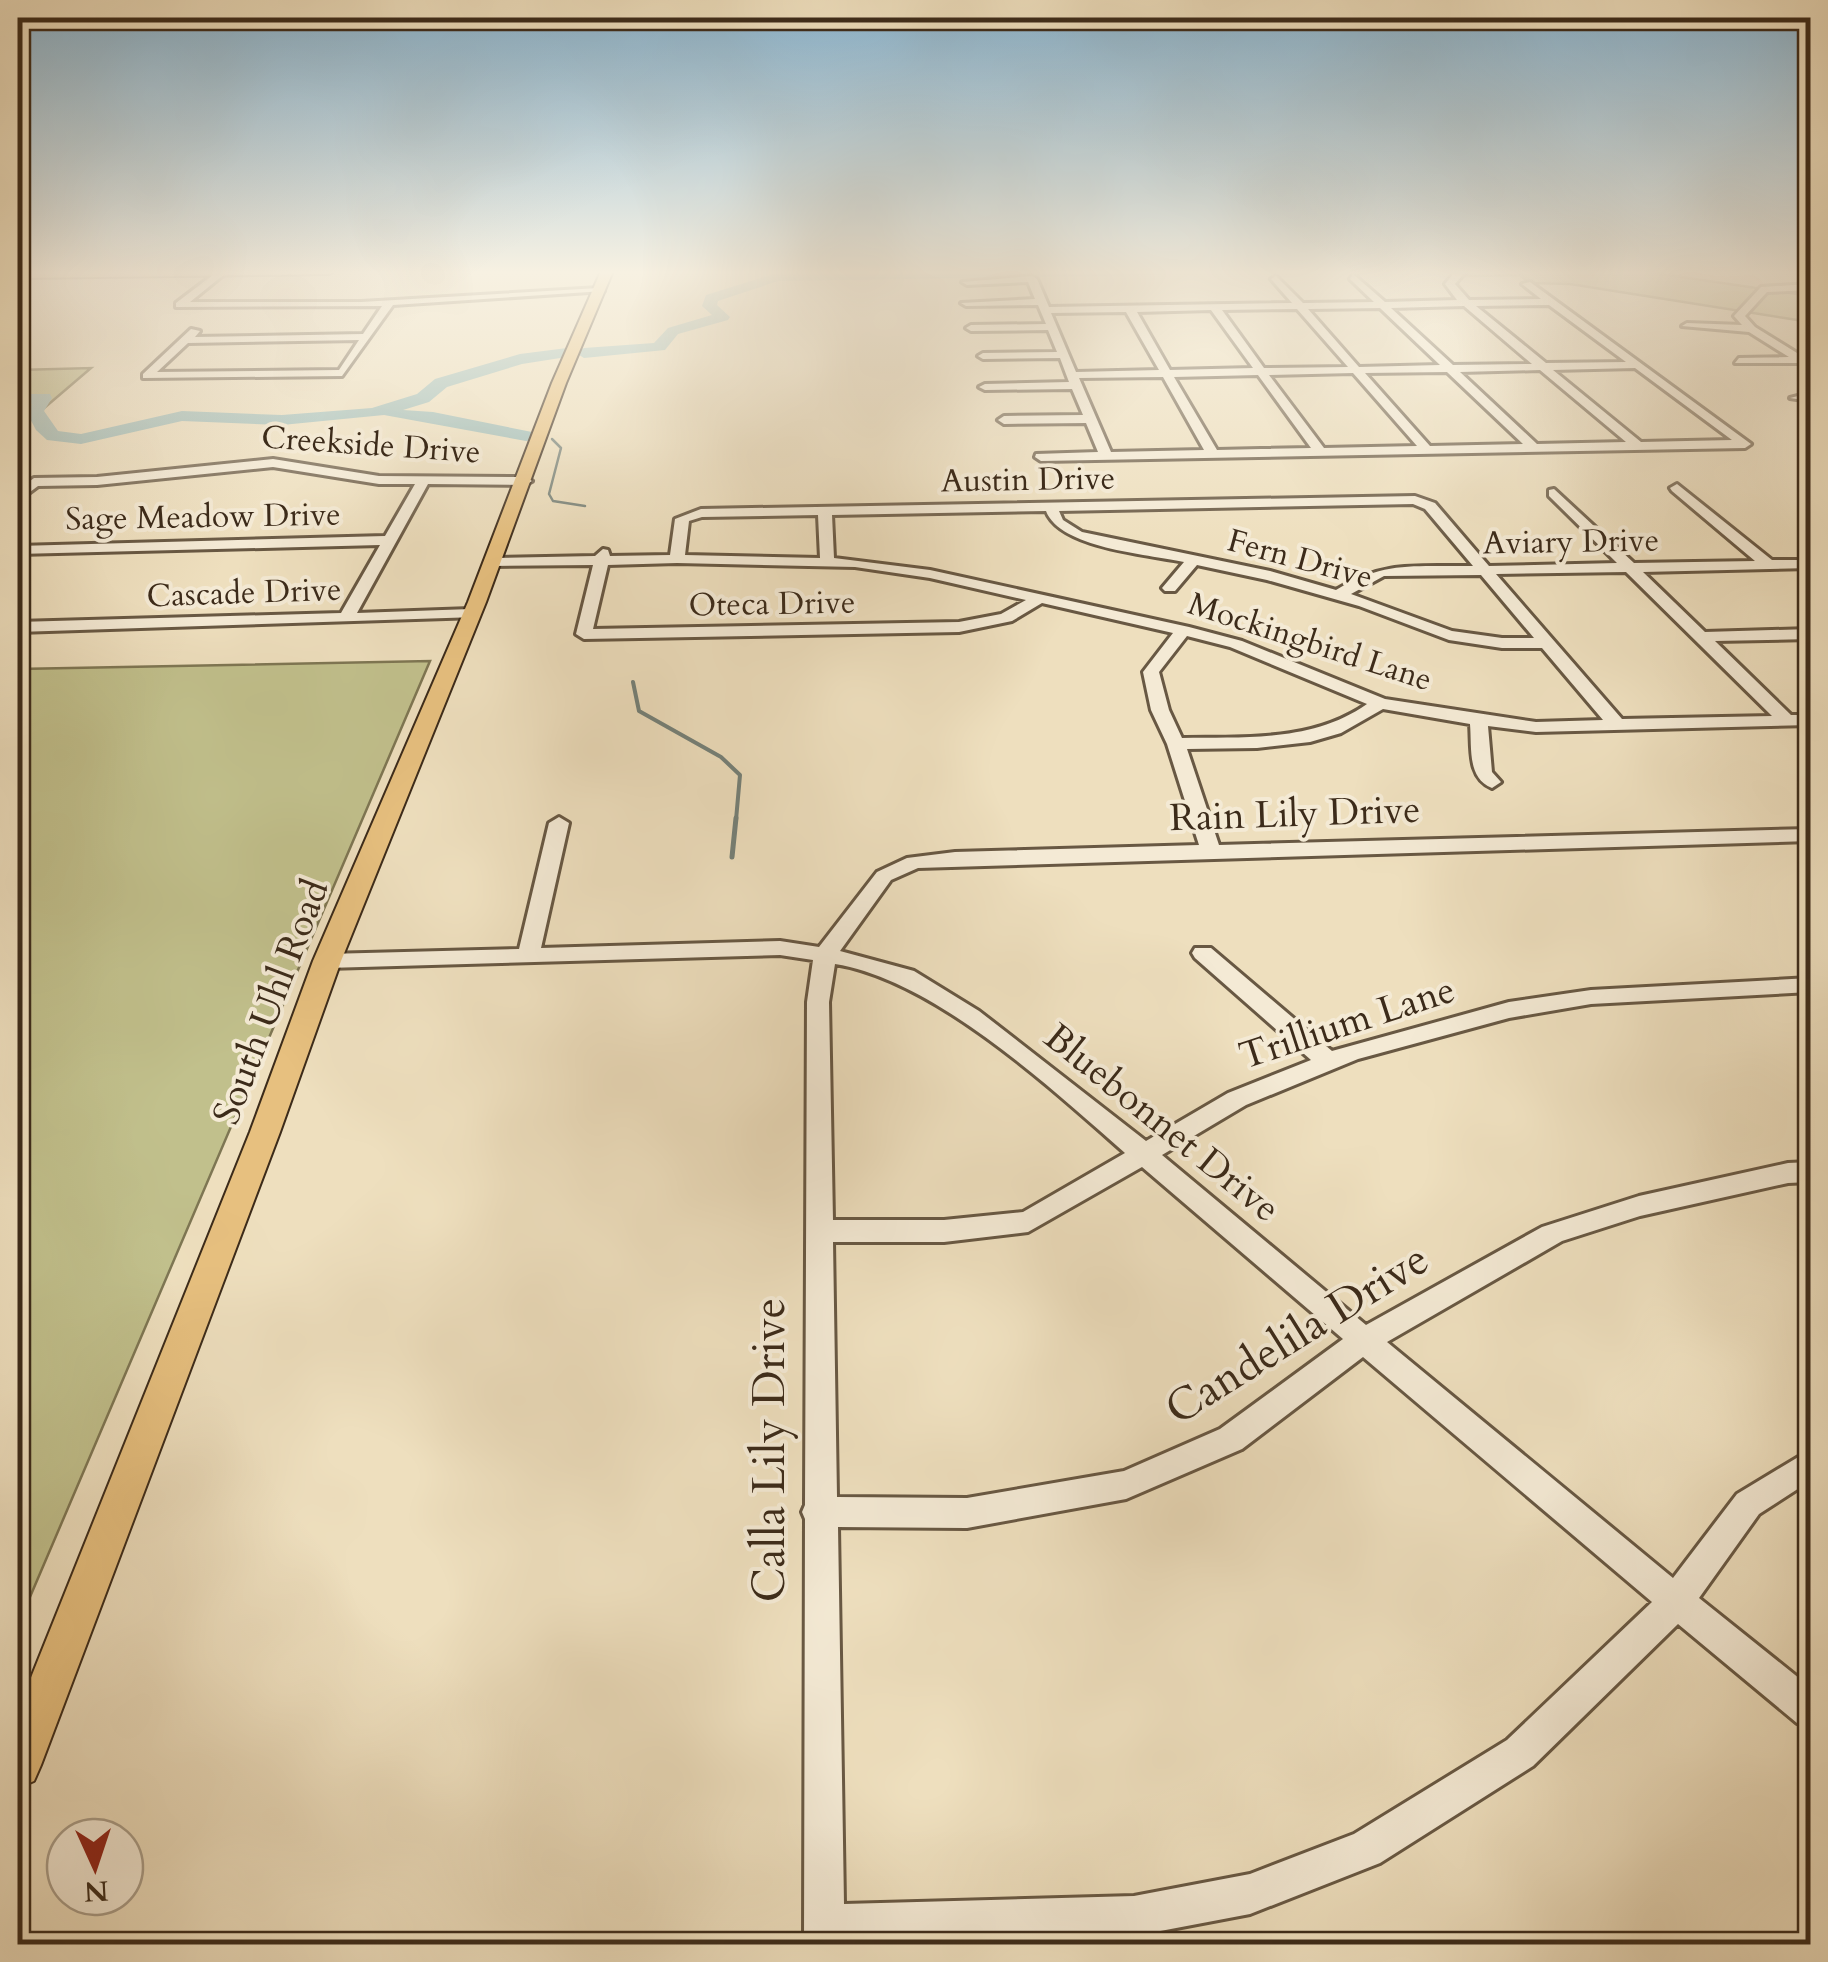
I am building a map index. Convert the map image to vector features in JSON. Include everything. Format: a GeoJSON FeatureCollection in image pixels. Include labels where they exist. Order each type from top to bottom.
{"type":"FeatureCollection","features":[{"type":"Feature","properties":{"kind":"main road","name":"South Uhl Road"},"geometry":{"type":"LineString","coordinates":[[18,1765],[258,1150],[327,961],[471,614],[567,363]]}},
{"type":"Feature","properties":{"kind":"street"},"geometry":{"type":"LineString","coordinates":[[161,363],[147,376],[342,373],[349,363]]}},
{"type":"Feature","properties":{"kind":"street"},"geometry":{"type":"LineString","coordinates":[[1066,363],[1106,456]]}},
{"type":"Feature","properties":{"kind":"street"},"geometry":{"type":"LineString","coordinates":[[1160,363],[1213,454]]}},
{"type":"Feature","properties":{"kind":"street"},"geometry":{"type":"LineString","coordinates":[[1256,363],[1320,452]]}},
{"type":"Feature","properties":{"kind":"street"},"geometry":{"type":"LineString","coordinates":[[1349,363],[1427,450]]}},
{"type":"Feature","properties":{"kind":"street"},"geometry":{"type":"LineString","coordinates":[[1443,363],[1534,448]]}},
{"type":"Feature","properties":{"kind":"street"},"geometry":{"type":"LineString","coordinates":[[1539,363],[1638,446]]}},
{"type":"Feature","properties":{"kind":"street"},"geometry":{"type":"LineString","coordinates":[[1041,457],[1745,444],[1635,363]]}},
{"type":"Feature","properties":{"kind":"street"},"geometry":{"type":"LineString","coordinates":[[1777,363],[1806,363]]}},
{"type":"Feature","properties":{"kind":"street"},"geometry":{"type":"LineString","coordinates":[[986,386],[1166,373],[1638,365]]}},
{"type":"Feature","properties":{"kind":"street"},"geometry":{"type":"LineString","coordinates":[[1796,398],[1810,398]]}},
{"type":"Feature","properties":{"kind":"street"},"geometry":{"type":"LineString","coordinates":[[1004,420],[1091,419]]}},
{"type":"Feature","properties":{"kind":"street","name":"Creekside Drive"},"geometry":{"type":"LineString","coordinates":[[18,497],[34,482],[97,481],[273,463],[423,482],[524,481]]}},
{"type":"Feature","properties":{"kind":"street"},"geometry":{"type":"LineString","coordinates":[[346,618],[423,482]]}},
{"type":"Feature","properties":{"kind":"street"},"geometry":{"type":"LineString","coordinates":[[1677,488],[1768,565]]}},
{"type":"Feature","properties":{"kind":"street"},"geometry":{"type":"LineString","coordinates":[[1554,493],[1786,721]]}},
{"type":"Feature","properties":{"kind":"street","name":"Austin Drive"},"geometry":{"type":"LineString","coordinates":[[677,559],[682,519],[689,515],[1415,500],[1430,506],[1487,572]]}},
{"type":"Feature","properties":{"kind":"street","name":"Fern Drive"},"geometry":{"type":"LineString","coordinates":[[1051,506],[1058,522],[1077,535],[1338,595],[1448,635],[1502,643],[1546,642]]}},
{"type":"Feature","properties":{"kind":"street"},"geometry":{"type":"LineString","coordinates":[[825,511],[827,561]]}},
{"type":"Feature","properties":{"kind":"street","name":"Sage Meadow Drive"},"geometry":{"type":"LineString","coordinates":[[18,550],[390,540]]}},
{"type":"Feature","properties":{"kind":"street","name":"Oteca Drive"},"geometry":{"type":"LineString","coordinates":[[602,557],[584,634],[959,627],[1006,618],[1038,599]]}},
{"type":"Feature","properties":{"kind":"street","name":"Mockingbird Lane"},"geometry":{"type":"LineString","coordinates":[[493,559],[827,561],[930,574],[1236,644],[1380,703],[1536,727],[1810,720]]}},
{"type":"Feature","properties":{"kind":"street"},"geometry":{"type":"LineString","coordinates":[[1170,588],[1194,560]]}},
{"type":"Feature","properties":{"kind":"street","name":"Aviary Drive"},"geometry":{"type":"LineString","coordinates":[[1338,595],[1366,576],[1383,572],[1810,564]]}},
{"type":"Feature","properties":{"kind":"street"},"geometry":{"type":"LineString","coordinates":[[1487,572],[1618,725]]}},
{"type":"Feature","properties":{"kind":"street","name":"Cascade Drive"},"geometry":{"type":"LineString","coordinates":[[18,627],[471,614]]}},
{"type":"Feature","properties":{"kind":"street"},"geometry":{"type":"LineString","coordinates":[[1183,630],[1151,672],[1160,710],[1176,744],[1210,851]]}},
{"type":"Feature","properties":{"kind":"street"},"geometry":{"type":"LineString","coordinates":[[1701,637],[1810,634]]}},
{"type":"Feature","properties":{"kind":"street"},"geometry":{"type":"LineString","coordinates":[[1176,744],[1306,738],[1358,722],[1380,703]]}},
{"type":"Feature","properties":{"kind":"street"},"geometry":{"type":"LineString","coordinates":[[1479,720],[1482,773],[1492,782]]}},
{"type":"Feature","properties":{"kind":"street"},"geometry":{"type":"LineString","coordinates":[[528,955],[559,824]]}},
{"type":"Feature","properties":{"kind":"street","name":"Rain Lily Drive"},"geometry":{"type":"LineString","coordinates":[[825,955],[884,876],[914,862],[1810,835]]}},
{"type":"Feature","properties":{"kind":"street","name":"Bluebonnet Drive"},"geometry":{"type":"LineString","coordinates":[[327,961],[780,948],[906,976],[971,1016],[1144,1154],[1810,1710]]}},
{"type":"Feature","properties":{"kind":"street"},"geometry":{"type":"LineString","coordinates":[[1203,953],[1330,1062]]}},
{"type":"Feature","properties":{"kind":"street","name":"Calla Lily Drive"},"geometry":{"type":"LineString","coordinates":[[824,1935],[818,1512],[818,1002],[825,955]]}},
{"type":"Feature","properties":{"kind":"street","name":"Trillium Lane"},"geometry":{"type":"LineString","coordinates":[[818,1231],[944,1232],[1028,1222],[1237,1099],[1330,1062],[1509,1010],[1590,997],[1810,985]]}},
{"type":"Feature","properties":{"kind":"street","name":"Candelila Drive"},"geometry":{"type":"LineString","coordinates":[[818,1512],[967,1513],[1126,1485],[1231,1439],[1364,1340],[1552,1234],[1639,1206],[1788,1173],[1810,1172]]}},
{"type":"Feature","properties":{"kind":"street"},"geometry":{"type":"LineString","coordinates":[[824,1935],[1134,1916],[1250,1894],[1366,1849],[1520,1753],[1676,1602],[1748,1504],[1810,1464]]}},
{"type":"Feature","properties":{"kind":"shaded area"},"geometry":{"type":"Polygon","coordinates":[[[91,368],[22,427],[18,427],[18,370],[91,368]]]}},
{"type":"Feature","properties":{"kind":"shaded area"},"geometry":{"type":"Polygon","coordinates":[[[430,661],[18,1625],[18,669],[430,661]]]}},
{"type":"Feature","properties":{"kind":"waterway"},"geometry":{"type":"LineString","coordinates":[[18,399],[44,398],[35,411],[42,426],[53,436],[81,439],[182,416],[282,420],[373,413],[423,398],[441,383],[508,363]]}},
{"type":"Feature","properties":{"kind":"waterway"},"geometry":{"type":"LineString","coordinates":[[392,414],[433,417],[526,436]]}},
{"type":"Feature","properties":{"kind":"waterway"},"geometry":{"type":"LineString","coordinates":[[552,439],[561,448],[549,494],[553,501],[585,506]]}},
{"type":"Feature","properties":{"kind":"waterway"},"geometry":{"type":"LineString","coordinates":[[633,682],[639,711],[721,757],[740,775],[736,820]]}},
{"type":"Feature","properties":{"kind":"waterway"},"geometry":{"type":"LineString","coordinates":[[732,857],[736,818]]}}]}
